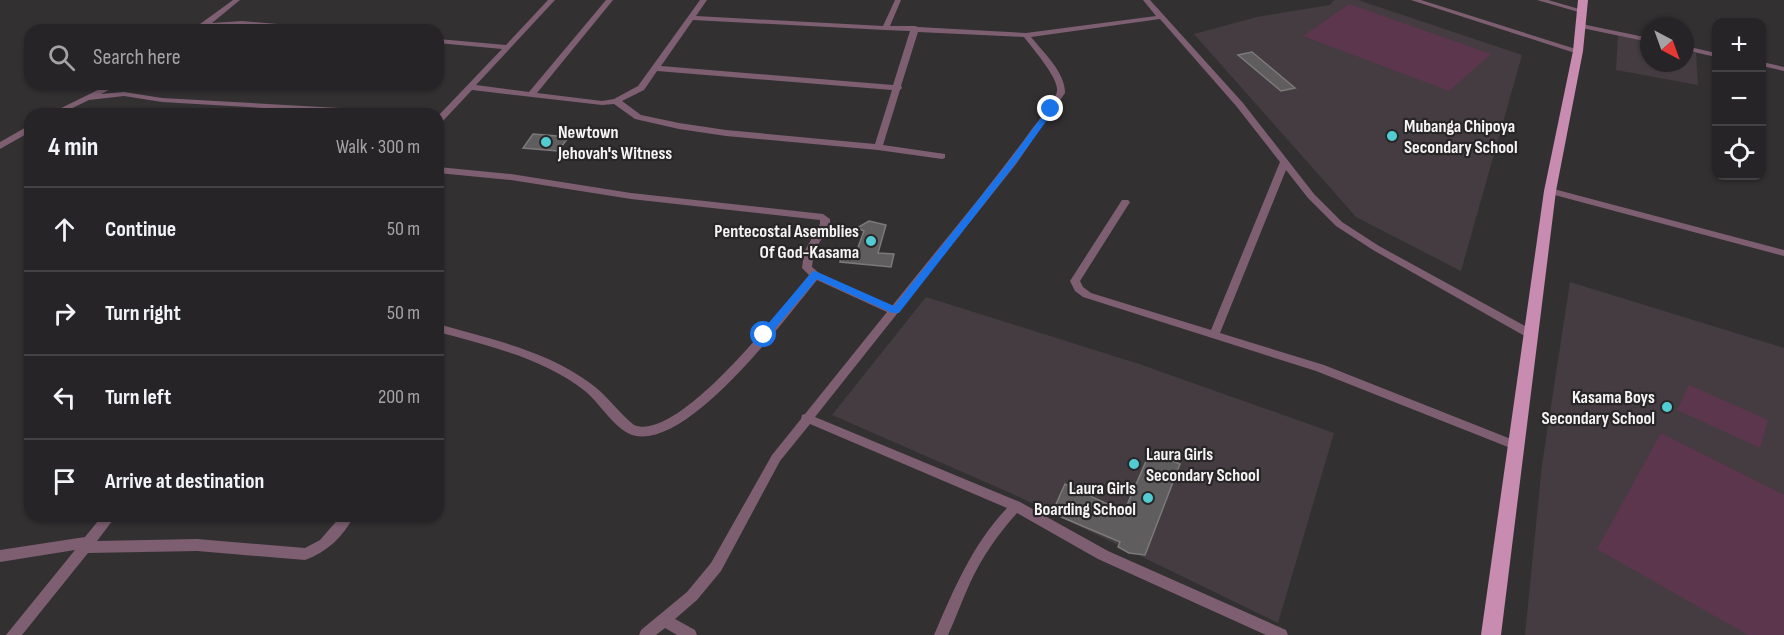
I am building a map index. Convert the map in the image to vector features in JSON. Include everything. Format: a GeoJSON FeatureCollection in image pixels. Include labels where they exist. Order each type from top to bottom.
{"type":"FeatureCollection","features":[{"type":"Feature","properties":{"kind":"main road"},"geometry":{"type":"LineString","coordinates":[[1491,635],[1550,191],[1578,51],[1582,12]]}},
{"type":"Feature","properties":{"kind":"street"},"geometry":{"type":"LineString","coordinates":[[206,24],[237,0]]}},
{"type":"Feature","properties":{"kind":"street"},"geometry":{"type":"LineString","coordinates":[[444,114],[552,0]]}},
{"type":"Feature","properties":{"kind":"street"},"geometry":{"type":"LineString","coordinates":[[531,95],[610,0]]}},
{"type":"Feature","properties":{"kind":"street"},"geometry":{"type":"LineString","coordinates":[[469,87],[602,103],[616,101],[641,88],[704,0]]}},
{"type":"Feature","properties":{"kind":"street"},"geometry":{"type":"LineString","coordinates":[[885,28],[898,0]]}},
{"type":"Feature","properties":{"kind":"street"},"geometry":{"type":"LineString","coordinates":[[1146,0],[1233,97],[1311,196],[1339,224],[1376,248],[1532,335]]}},
{"type":"Feature","properties":{"kind":"street"},"geometry":{"type":"LineString","coordinates":[[1414,0],[1578,51]]}},
{"type":"Feature","properties":{"kind":"street"},"geometry":{"type":"LineString","coordinates":[[1540,0],[1582,12],[1640,36]]}},
{"type":"Feature","properties":{"kind":"street"},"geometry":{"type":"LineString","coordinates":[[222,13],[227,18],[242,23]]}},
{"type":"Feature","properties":{"kind":"street"},"geometry":{"type":"LineString","coordinates":[[692,18],[1026,35],[1162,17]]}},
{"type":"Feature","properties":{"kind":"street"},"geometry":{"type":"LineString","coordinates":[[234,24],[254,24]]}},
{"type":"Feature","properties":{"kind":"street"},"geometry":{"type":"LineString","coordinates":[[878,147],[915,28]]}},
{"type":"Feature","properties":{"kind":"street"},"geometry":{"type":"LineString","coordinates":[[646,635],[692,596],[716,567],[776,458],[1013,162],[1061,93],[1061,86],[1056,75],[1026,35]]}},
{"type":"Feature","properties":{"kind":"street"},"geometry":{"type":"LineString","coordinates":[[444,42],[506,47]]}},
{"type":"Feature","properties":{"kind":"street"},"geometry":{"type":"LineString","coordinates":[[1694,50],[1712,54]]}},
{"type":"Feature","properties":{"kind":"street"},"geometry":{"type":"LineString","coordinates":[[1766,65],[1784,69]]}},
{"type":"Feature","properties":{"kind":"street"},"geometry":{"type":"LineString","coordinates":[[656,68],[898,88]]}},
{"type":"Feature","properties":{"kind":"street"},"geometry":{"type":"LineString","coordinates":[[68,108],[105,90]]}},
{"type":"Feature","properties":{"kind":"street"},"geometry":{"type":"LineString","coordinates":[[118,90],[124,94]]}},
{"type":"Feature","properties":{"kind":"street"},"geometry":{"type":"LineString","coordinates":[[90,98],[124,94],[162,100],[304,108]]}},
{"type":"Feature","properties":{"kind":"street"},"geometry":{"type":"LineString","coordinates":[[616,101],[639,117],[678,126],[942,156]]}},
{"type":"Feature","properties":{"kind":"street"},"geometry":{"type":"LineString","coordinates":[[0,146],[24,132]]}},
{"type":"Feature","properties":{"kind":"street"},"geometry":{"type":"LineString","coordinates":[[1214,335],[1285,161]]}},
{"type":"Feature","properties":{"kind":"street"},"geometry":{"type":"LineString","coordinates":[[444,171],[511,177],[631,196],[820,216],[825,219],[825,224],[809,252],[806,261],[807,268],[815,274],[895,311]]}},
{"type":"Feature","properties":{"kind":"street"},"geometry":{"type":"LineString","coordinates":[[1550,191],[1784,253]]}},
{"type":"Feature","properties":{"kind":"street"},"geometry":{"type":"LineString","coordinates":[[1125,202],[1075,281],[1078,289],[1087,295],[1320,368],[1517,446]]}},
{"type":"Feature","properties":{"kind":"street"},"geometry":{"type":"LineString","coordinates":[[444,330],[531,356],[568,374],[592,390],[621,419],[637,431],[655,431],[677,422],[715,390],[815,274]]}},
{"type":"Feature","properties":{"kind":"street"},"geometry":{"type":"LineString","coordinates":[[806,418],[1016,506],[1103,555],[1281,635]]}},
{"type":"Feature","properties":{"kind":"street"},"geometry":{"type":"LineString","coordinates":[[941,635],[951,616],[958,593],[979,552],[994,530],[1016,506]]}},
{"type":"Feature","properties":{"kind":"street"},"geometry":{"type":"LineString","coordinates":[[13,635],[105,522]]}},
{"type":"Feature","properties":{"kind":"street"},"geometry":{"type":"LineString","coordinates":[[0,556],[86,544],[197,545],[305,554],[317,551],[328,543],[344,522]]}},
{"type":"Feature","properties":{"kind":"street"},"geometry":{"type":"LineString","coordinates":[[664,620],[690,635]]}},
{"type":"Feature","properties":{"kind":"shaded area","name":"Mubanga Chipoya Secondary School"},"geometry":{"type":"Polygon","coordinates":[[[1334,0],[1358,0],[1522,55],[1461,271],[1356,217],[1194,34],[1257,17],[1330,5],[1334,0]]]}},
{"type":"Feature","properties":{"kind":"shaded area"},"geometry":{"type":"Polygon","coordinates":[[[1349,4],[1491,54],[1449,91],[1303,36],[1349,4]]]}},
{"type":"Feature","properties":{"kind":"shaded area"},"geometry":{"type":"Polygon","coordinates":[[[1618,35],[1640,40],[1640,72],[1694,72],[1694,52],[1696,53],[1698,85],[1616,70],[1618,35]]]}},
{"type":"Feature","properties":{"kind":"shaded area","name":"Kasama Boys Secondary School"},"geometry":{"type":"Polygon","coordinates":[[[1570,282],[1784,348],[1784,635],[1525,635],[1542,465],[1570,282]]]}},
{"type":"Feature","properties":{"kind":"shaded area","name":"Laura Girls Secondary School"},"geometry":{"type":"Polygon","coordinates":[[[926,297],[1139,364],[1334,433],[1278,623],[1015,495],[832,415],[926,297]]]}},
{"type":"Feature","properties":{"kind":"shaded area"},"geometry":{"type":"Polygon","coordinates":[[[1689,385],[1768,420],[1760,448],[1677,410],[1689,385]]]}},
{"type":"Feature","properties":{"kind":"shaded area"},"geometry":{"type":"Polygon","coordinates":[[[1661,433],[1784,495],[1784,635],[1748,635],[1597,549],[1661,433]]]}},
{"type":"Feature","properties":{"kind":"building"},"geometry":{"type":"Polygon","coordinates":[[[1252,52],[1295,88],[1281,91],[1238,55],[1252,52]]]}},
{"type":"Feature","properties":{"kind":"building","name":"Newtown Jehovah's Witness"},"geometry":{"type":"Polygon","coordinates":[[[533,134],[569,137],[558,151],[523,148],[533,134]]]}},
{"type":"Feature","properties":{"kind":"building","name":"Pentecostal Asemblies Of God-Kasama"},"geometry":{"type":"Polygon","coordinates":[[[869,221],[886,225],[878,253],[894,254],[891,267],[840,262],[842,251],[857,250],[864,231],[857,228],[869,221]]]}},
{"type":"Feature","properties":{"kind":"building","name":"Laura Girls Boarding School"},"geometry":{"type":"Polygon","coordinates":[[[1150,452],[1180,464],[1145,555],[1129,553],[1118,547],[1120,542],[1052,513],[1065,484],[1124,512],[1150,452]]]}},
{"type":"Feature","properties":{"kind":"place","name":"Mubanga Chipoya Secondary School"},"geometry":{"type":"Point","coordinates":[1392,136]}},
{"type":"Feature","properties":{"kind":"place","name":"Newtown Jehovah's Witness"},"geometry":{"type":"Point","coordinates":[546,142]}},
{"type":"Feature","properties":{"kind":"place","name":"Pentecostal Asemblies Of God-Kasama"},"geometry":{"type":"Point","coordinates":[871,241]}},
{"type":"Feature","properties":{"kind":"place","name":"Kasama Boys Secondary School"},"geometry":{"type":"Point","coordinates":[1667,407]}},
{"type":"Feature","properties":{"kind":"place","name":"Laura Girls Secondary School"},"geometry":{"type":"Point","coordinates":[1134,464]}},
{"type":"Feature","properties":{"kind":"place","name":"Laura Girls Boarding School"},"geometry":{"type":"Point","coordinates":[1148,498]}},
{"type":"Feature","properties":{"kind":"route"},"geometry":{"type":"LineString","coordinates":[[764,335],[815,274],[895,311],[1013,162],[1051,109]]}}]}
